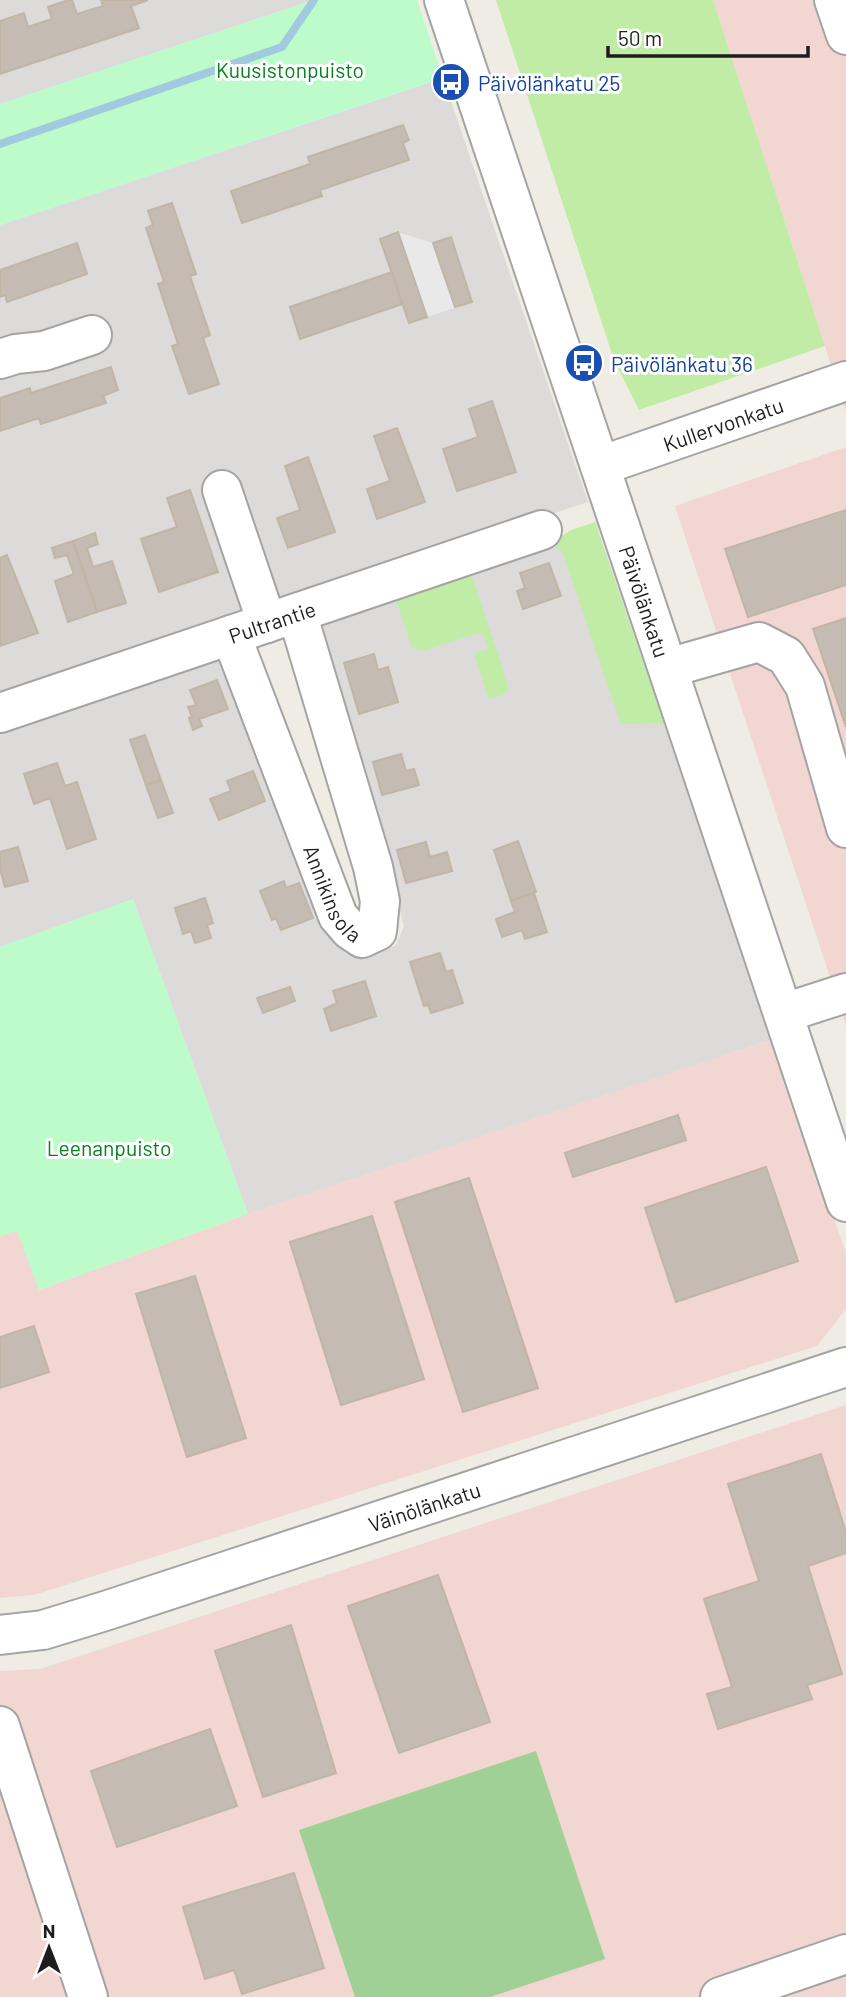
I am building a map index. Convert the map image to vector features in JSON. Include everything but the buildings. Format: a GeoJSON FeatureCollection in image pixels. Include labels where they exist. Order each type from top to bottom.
{"type":"FeatureCollection","features":[{"type":"Feature","properties":{"kind":"street","name":"Päivölänkatu"},"geometry":{"type":"LineString","coordinates":[[444,0],[784,1013],[839,1154],[846,1202]]}},
{"type":"Feature","properties":{"kind":"street"},"geometry":{"type":"LineString","coordinates":[[834,0],[846,35]]}},
{"type":"Feature","properties":{"kind":"street"},"geometry":{"type":"LineString","coordinates":[[0,359],[44,351],[92,335]]}},
{"type":"Feature","properties":{"kind":"street","name":"Kullervonkatu"},"geometry":{"type":"LineString","coordinates":[[600,466],[846,381]]}},
{"type":"Feature","properties":{"kind":"street","name":"Annikinsola"},"geometry":{"type":"LineString","coordinates":[[222,490],[282,618],[373,867],[380,901],[377,931],[362,938],[350,930],[338,916],[231,635]]}},
{"type":"Feature","properties":{"kind":"street","name":"Pultrantie"},"geometry":{"type":"LineString","coordinates":[[0,713],[542,530]]}},
{"type":"Feature","properties":{"kind":"street"},"geometry":{"type":"LineString","coordinates":[[668,668],[759,642],[786,656],[805,686],[846,828]]}},
{"type":"Feature","properties":{"kind":"street"},"geometry":{"type":"LineString","coordinates":[[784,1013],[846,993]]}},
{"type":"Feature","properties":{"kind":"street","name":"Väinölänkatu"},"geometry":{"type":"LineString","coordinates":[[0,1635],[43,1630],[105,1611],[846,1367]]}},
{"type":"Feature","properties":{"kind":"street"},"geometry":{"type":"LineString","coordinates":[[0,1726],[15,1823],[88,1997]]}},
{"type":"Feature","properties":{"kind":"street"},"geometry":{"type":"LineString","coordinates":[[720,1997],[846,1954]]}},
{"type":"Feature","properties":{"kind":"shaded area"},"geometry":{"type":"Polygon","coordinates":[[[0,0],[314,0],[0,104],[0,0]]]}},
{"type":"Feature","properties":{"kind":"shaded area"},"geometry":{"type":"Polygon","coordinates":[[[713,0],[846,0],[846,413],[825,346],[713,0]]]}},
{"type":"Feature","properties":{"kind":"shaded area"},"geometry":{"type":"Polygon","coordinates":[[[443,78],[588,502],[0,698],[0,225],[443,78]]]}},
{"type":"Feature","properties":{"kind":"shaded area"},"geometry":{"type":"Polygon","coordinates":[[[398,232],[433,243],[451,237],[472,302],[409,323],[380,239],[398,232]]]}},
{"type":"Feature","properties":{"kind":"shaded area"},"geometry":{"type":"Polygon","coordinates":[[[846,447],[846,1026],[675,506],[846,447]]]}},
{"type":"Feature","properties":{"kind":"shaded area"},"geometry":{"type":"Polygon","coordinates":[[[599,533],[771,1040],[248,1214],[133,899],[0,947],[0,730],[229,652],[373,953],[396,945],[404,926],[320,625],[599,533]]]}},
{"type":"Feature","properties":{"kind":"shaded area"},"geometry":{"type":"Polygon","coordinates":[[[771,1040],[846,1253],[846,1309],[817,1346],[34,1595],[0,1598],[0,1236],[17,1230],[39,1290],[248,1214],[771,1040]]]}},
{"type":"Feature","properties":{"kind":"shaded area"},"geometry":{"type":"Polygon","coordinates":[[[846,1405],[846,1997],[0,1997],[0,1671],[40,1669],[846,1405]]]}},
{"type":"Feature","properties":{"kind":"green space","name":"Kuusistonpuisto"},"geometry":{"type":"Polygon","coordinates":[[[314,0],[417,0],[443,78],[0,225],[0,104],[314,0]]]}},
{"type":"Feature","properties":{"kind":"green space"},"geometry":{"type":"Polygon","coordinates":[[[496,0],[713,0],[825,346],[639,410],[614,360],[496,0]]]}},
{"type":"Feature","properties":{"kind":"green space"},"geometry":{"type":"Polygon","coordinates":[[[596,522],[664,723],[621,724],[562,551],[554,547],[566,533],[596,522]]]}},
{"type":"Feature","properties":{"kind":"green space"},"geometry":{"type":"Polygon","coordinates":[[[472,575],[509,689],[504,694],[489,699],[474,654],[488,649],[482,632],[422,651],[412,647],[396,600],[472,575]]]}},
{"type":"Feature","properties":{"kind":"green space","name":"Leenanpuisto"},"geometry":{"type":"Polygon","coordinates":[[[133,899],[248,1214],[39,1290],[17,1231],[0,1236],[0,947],[133,899]]]}},
{"type":"Feature","properties":{"kind":"green space"},"geometry":{"type":"Polygon","coordinates":[[[536,1751],[605,1959],[490,1997],[355,1997],[299,1830],[536,1751]]]}},
{"type":"Feature","properties":{"kind":"waterway"},"geometry":{"type":"LineString","coordinates":[[0,144],[282,47],[314,0]]}},
{"type":"Feature","properties":{"kind":"place","name":"Päivölänkatu 25"},"geometry":{"type":"Point","coordinates":[451,82]}},
{"type":"Feature","properties":{"kind":"place","name":"Päivölänkatu 36"},"geometry":{"type":"Point","coordinates":[584,363]}}]}
